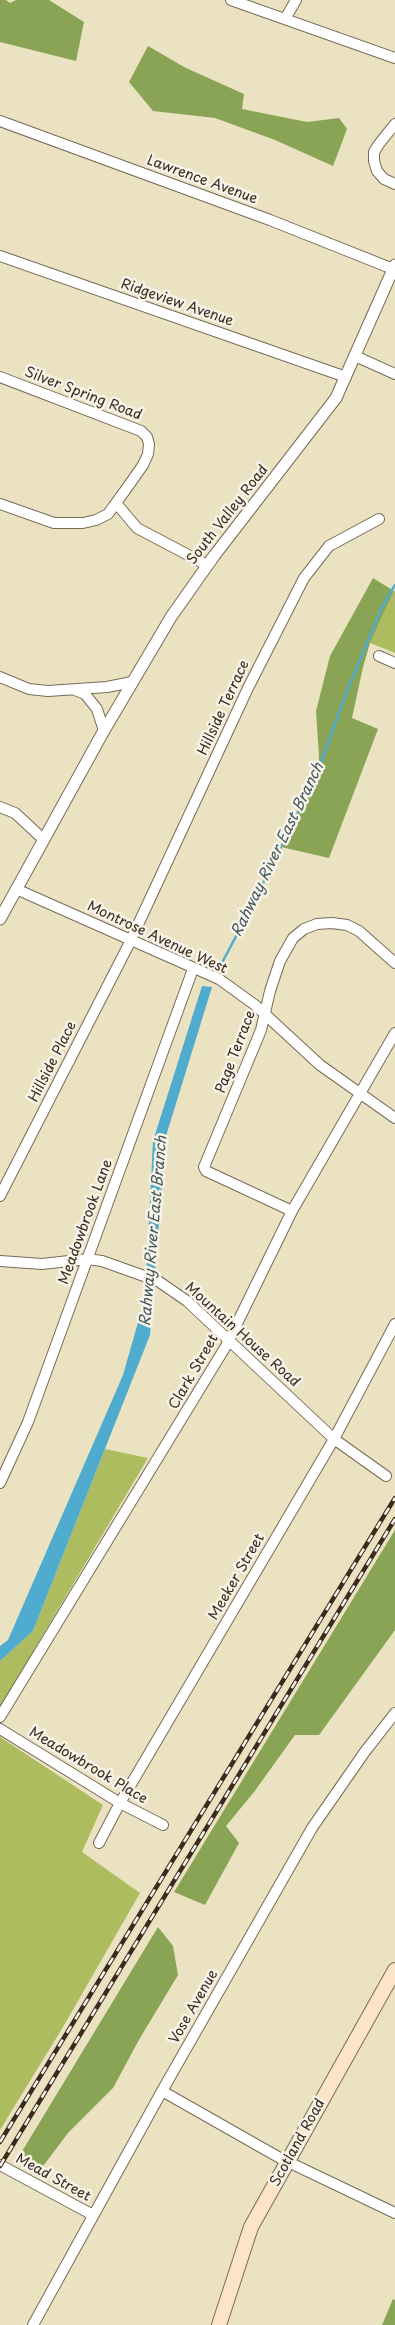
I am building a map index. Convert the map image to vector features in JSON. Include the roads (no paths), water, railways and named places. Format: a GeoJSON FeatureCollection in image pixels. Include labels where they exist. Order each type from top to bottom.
{"type":"FeatureCollection","features":[{"type":"Feature","properties":{"kind":"main road","name":"Scotland Road"},"geometry":{"type":"LineString","coordinates":[[219,2325],[246,2240],[287,2161],[395,1970]]}},
{"type":"Feature","properties":{"kind":"street"},"geometry":{"type":"LineString","coordinates":[[231,0],[395,58]]}},
{"type":"Feature","properties":{"kind":"street"},"geometry":{"type":"LineString","coordinates":[[285,19],[296,0]]}},
{"type":"Feature","properties":{"kind":"street","name":"Lawrence Avenue"},"geometry":{"type":"LineString","coordinates":[[0,121],[394,267]]}},
{"type":"Feature","properties":{"kind":"street"},"geometry":{"type":"LineString","coordinates":[[395,124],[374,152],[377,171],[384,179],[395,184]]}},
{"type":"Feature","properties":{"kind":"street","name":"Ridgeview Avenue"},"geometry":{"type":"LineString","coordinates":[[0,256],[346,377]]}},
{"type":"Feature","properties":{"kind":"street","name":"South Valley Road"},"geometry":{"type":"LineString","coordinates":[[0,919],[104,731],[171,617],[207,565],[336,398],[394,267]]}},
{"type":"Feature","properties":{"kind":"street"},"geometry":{"type":"LineString","coordinates":[[355,356],[395,374]]}},
{"type":"Feature","properties":{"kind":"street","name":"Silver Spring Road"},"geometry":{"type":"LineString","coordinates":[[0,377],[141,431],[147,437],[148,454],[116,503]]}},
{"type":"Feature","properties":{"kind":"street"},"geometry":{"type":"LineString","coordinates":[[0,504],[54,523],[66,524],[96,520],[108,514],[116,503],[137,528],[207,565]]}},
{"type":"Feature","properties":{"kind":"street","name":"Hillside Terrace"},"geometry":{"type":"LineString","coordinates":[[131,940],[248,688],[304,578],[329,546],[379,519]]}},
{"type":"Feature","properties":{"kind":"street"},"geometry":{"type":"LineString","coordinates":[[379,656],[395,663]]}},
{"type":"Feature","properties":{"kind":"street"},"geometry":{"type":"LineString","coordinates":[[0,677],[29,690],[48,691],[69,688],[107,687],[132,682]]}},
{"type":"Feature","properties":{"kind":"street"},"geometry":{"type":"LineString","coordinates":[[69,688],[86,694],[97,709],[104,731]]}},
{"type":"Feature","properties":{"kind":"street"},"geometry":{"type":"LineString","coordinates":[[0,807],[15,813],[43,839]]}},
{"type":"Feature","properties":{"kind":"street","name":"Montrose Avenue West"},"geometry":{"type":"LineString","coordinates":[[16,889],[219,979],[266,1014],[320,1065],[395,1118]]}},
{"type":"Feature","properties":{"kind":"street","name":"Page Terrace"},"geometry":{"type":"LineString","coordinates":[[292,1211],[206,1170],[204,1167],[261,1030],[270,991],[280,961],[293,938],[304,929],[317,924],[332,923],[347,925],[360,931],[395,963]]}},
{"type":"Feature","properties":{"kind":"street","name":"Hillside Place"},"geometry":{"type":"LineString","coordinates":[[0,1196],[131,940]]}},
{"type":"Feature","properties":{"kind":"street","name":"Meadowbrook Lane"},"geometry":{"type":"LineString","coordinates":[[0,1483],[28,1422],[193,969]]}},
{"type":"Feature","properties":{"kind":"street","name":"Clark Street"},"geometry":{"type":"LineString","coordinates":[[0,1716],[229,1340],[292,1211],[395,1033]]}},
{"type":"Feature","properties":{"kind":"street","name":"Mountain House Road"},"geometry":{"type":"LineString","coordinates":[[0,1261],[42,1264],[87,1259],[102,1261],[158,1281],[187,1301],[334,1438],[386,1476]]}},
{"type":"Feature","properties":{"kind":"street","name":"Meeker Street"},"geometry":{"type":"LineString","coordinates":[[99,1843],[120,1803],[334,1438],[395,1324]]}},
{"type":"Feature","properties":{"kind":"street","name":"Vose Avenue"},"geometry":{"type":"LineString","coordinates":[[33,2325],[162,2091],[312,1828],[364,1753],[395,1714]]}},
{"type":"Feature","properties":{"kind":"street","name":"Meadowbrook Place"},"geometry":{"type":"LineString","coordinates":[[0,1729],[120,1803],[163,1825]]}},
{"type":"Feature","properties":{"kind":"street"},"geometry":{"type":"LineString","coordinates":[[162,2091],[287,2161],[395,2213]]}},
{"type":"Feature","properties":{"kind":"street","name":"Mead Street"},"geometry":{"type":"LineString","coordinates":[[0,2165],[93,2216]]}},
{"type":"Feature","properties":{"kind":"water"},"geometry":{"type":"Polygon","coordinates":[[[202,986],[212,987],[166,1136],[150,1335],[33,1631],[0,1661],[0,1646],[8,1640],[123,1375],[145,1298],[153,1141],[202,986]]]}},
{"type":"Feature","properties":{"kind":"waterway","name":"Rahway River East Branch"},"geometry":{"type":"LineString","coordinates":[[215,976],[251,908],[318,771],[345,696],[381,609],[395,585]]}},
{"type":"Feature","properties":{"kind":"railway"},"geometry":{"type":"LineString","coordinates":[[0,2142],[395,1498]]}},
{"type":"Feature","properties":{"kind":"railway"},"geometry":{"type":"LineString","coordinates":[[0,2166],[395,1519]]}}]}
